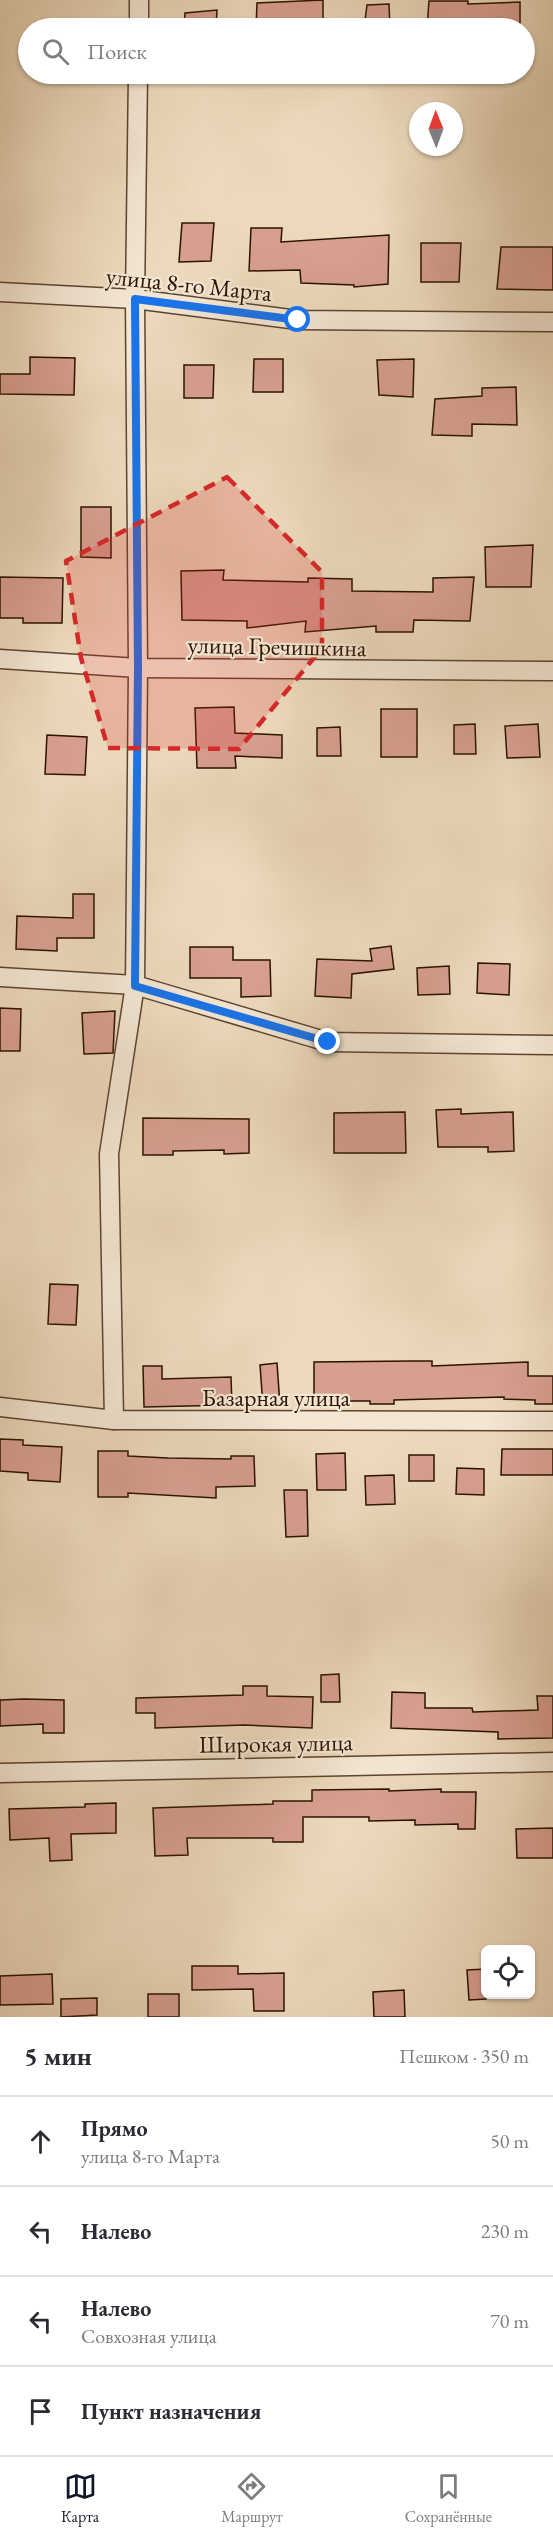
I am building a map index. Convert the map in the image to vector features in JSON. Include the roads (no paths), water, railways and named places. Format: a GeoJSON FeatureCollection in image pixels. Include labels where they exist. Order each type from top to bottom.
{"type":"FeatureCollection","features":[{"type":"Feature","properties":{"kind":"street"},"geometry":{"type":"LineString","coordinates":[[139,0],[139,18]]}},
{"type":"Feature","properties":{"kind":"street"},"geometry":{"type":"LineString","coordinates":[[114,1420],[109,1154],[135,986],[138,668],[135,299],[138,84]]}},
{"type":"Feature","properties":{"kind":"street","name":"улица 8-го Марта"},"geometry":{"type":"LineString","coordinates":[[0,292],[135,299],[298,320],[553,322]]}},
{"type":"Feature","properties":{"kind":"street","name":"улица Гречишкина"},"geometry":{"type":"LineString","coordinates":[[0,659],[138,668],[553,671]]}},
{"type":"Feature","properties":{"kind":"street"},"geometry":{"type":"LineString","coordinates":[[0,977],[135,986],[328,1042],[553,1045]]}},
{"type":"Feature","properties":{"kind":"street","name":"Базарная улица"},"geometry":{"type":"LineString","coordinates":[[0,1407],[114,1420],[553,1421]]}},
{"type":"Feature","properties":{"kind":"street","name":"Широкая улица"},"geometry":{"type":"LineString","coordinates":[[0,1773],[553,1762]]}}]}
